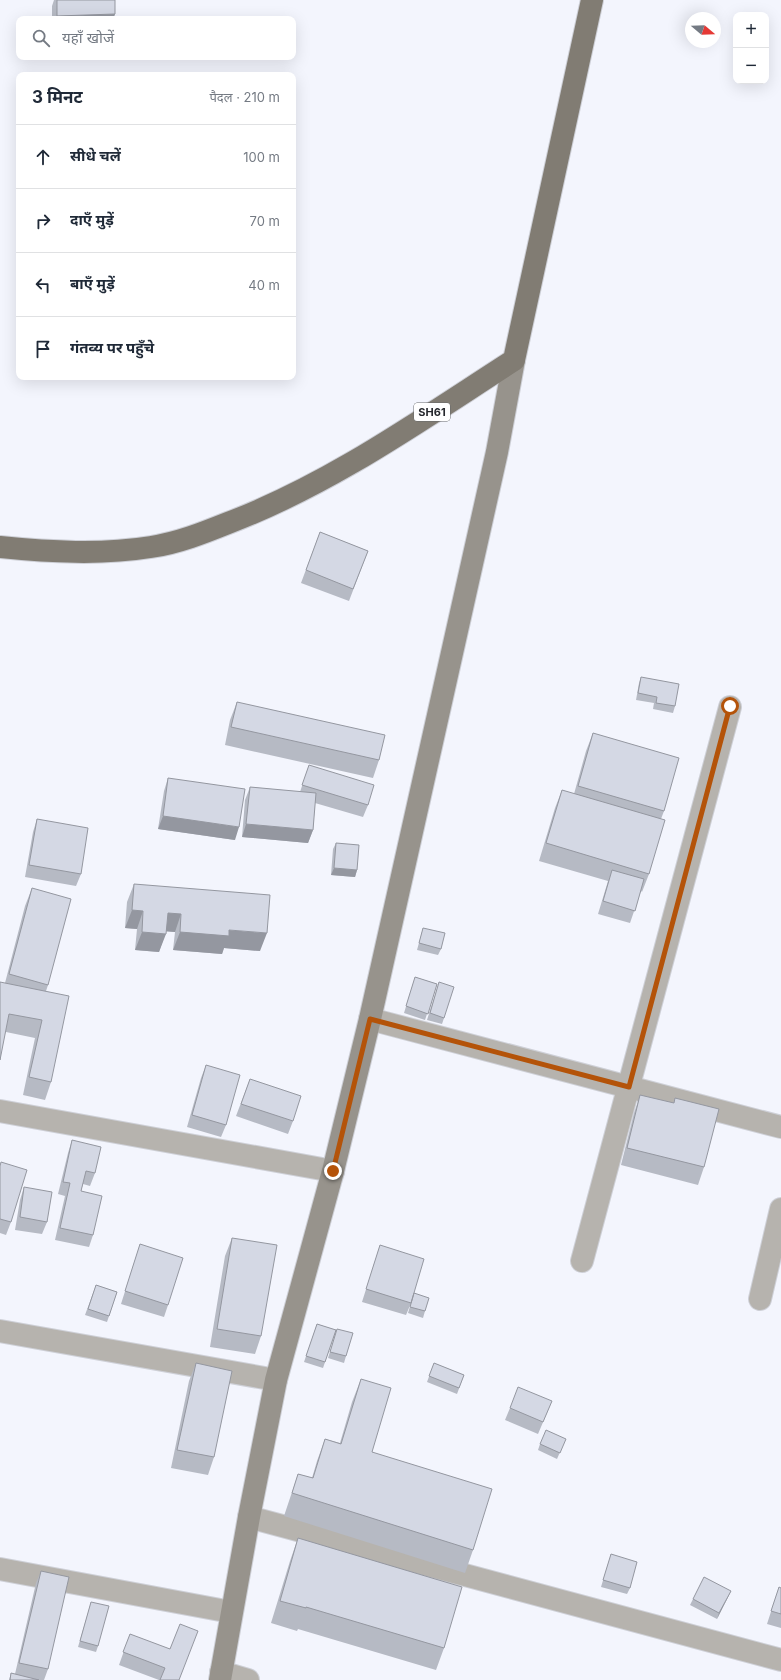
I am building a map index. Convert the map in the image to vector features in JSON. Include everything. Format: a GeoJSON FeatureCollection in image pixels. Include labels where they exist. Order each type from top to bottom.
{"type":"FeatureCollection","features":[{"type":"Feature","properties":{"kind":"main road"},"geometry":{"type":"LineString","coordinates":[[221,1676],[249,1517],[276,1380],[333,1171],[370,1019],[497,452],[514,360],[592,0]]}},
{"type":"Feature","properties":{"kind":"main road","name":"SH61"},"geometry":{"type":"LineString","coordinates":[[0,547],[45,552],[117,552],[152,547],[192,537],[264,510],[305,489],[371,451],[514,360]]}},
{"type":"Feature","properties":{"kind":"street"},"geometry":{"type":"LineString","coordinates":[[582,1260],[730,706]]}},
{"type":"Feature","properties":{"kind":"street"},"geometry":{"type":"LineString","coordinates":[[370,1019],[781,1127]]}},
{"type":"Feature","properties":{"kind":"street"},"geometry":{"type":"LineString","coordinates":[[0,1111],[333,1171]]}},
{"type":"Feature","properties":{"kind":"street"},"geometry":{"type":"LineString","coordinates":[[760,1299],[781,1209]]}},
{"type":"Feature","properties":{"kind":"street"},"geometry":{"type":"LineString","coordinates":[[0,1331],[276,1380]]}},
{"type":"Feature","properties":{"kind":"street"},"geometry":{"type":"LineString","coordinates":[[249,1517],[781,1660]]}},
{"type":"Feature","properties":{"kind":"street"},"geometry":{"type":"LineString","coordinates":[[0,1569],[232,1612]]}},
{"type":"Feature","properties":{"kind":"street"},"geometry":{"type":"LineString","coordinates":[[221,1676],[248,1680]]}},
{"type":"Feature","properties":{"kind":"building"},"geometry":{"type":"Polygon","coordinates":[[[57,0],[115,0],[115,14],[57,16],[57,0]]]}},
{"type":"Feature","properties":{"kind":"building"},"geometry":{"type":"Polygon","coordinates":[[[320,532],[368,551],[353,589],[306,570],[320,532]]]}},
{"type":"Feature","properties":{"kind":"building"},"geometry":{"type":"Polygon","coordinates":[[[641,677],[679,684],[675,706],[656,703],[657,697],[638,693],[641,677]]]}},
{"type":"Feature","properties":{"kind":"building"},"geometry":{"type":"Polygon","coordinates":[[[237,702],[385,735],[379,760],[231,727],[237,702]]]}},
{"type":"Feature","properties":{"kind":"building"},"geometry":{"type":"Polygon","coordinates":[[[593,733],[679,758],[664,811],[578,786],[593,733]]]}},
{"type":"Feature","properties":{"kind":"building"},"geometry":{"type":"Polygon","coordinates":[[[309,765],[374,785],[368,805],[302,785],[309,765]]]}},
{"type":"Feature","properties":{"kind":"building"},"geometry":{"type":"Polygon","coordinates":[[[168,778],[245,789],[239,827],[163,816],[168,778]]]}},
{"type":"Feature","properties":{"kind":"building"},"geometry":{"type":"Polygon","coordinates":[[[250,787],[316,793],[313,830],[246,824],[250,787]]]}},
{"type":"Feature","properties":{"kind":"building"},"geometry":{"type":"Polygon","coordinates":[[[562,790],[665,820],[649,874],[546,843],[562,790]]]}},
{"type":"Feature","properties":{"kind":"building"},"geometry":{"type":"Polygon","coordinates":[[[37,819],[88,828],[81,874],[29,865],[37,819]]]}},
{"type":"Feature","properties":{"kind":"building"},"geometry":{"type":"Polygon","coordinates":[[[336,843],[359,845],[357,870],[334,868],[336,843]]]}},
{"type":"Feature","properties":{"kind":"building"},"geometry":{"type":"Polygon","coordinates":[[[612,870],[644,879],[635,911],[603,901],[612,870]]]}},
{"type":"Feature","properties":{"kind":"building"},"geometry":{"type":"Polygon","coordinates":[[[134,884],[270,895],[267,933],[229,930],[229,936],[180,932],[181,914],[168,913],[166,934],[142,932],[143,911],[132,910],[134,884]]]}},
{"type":"Feature","properties":{"kind":"building"},"geometry":{"type":"Polygon","coordinates":[[[32,888],[71,899],[48,985],[9,974],[32,888]]]}},
{"type":"Feature","properties":{"kind":"building"},"geometry":{"type":"Polygon","coordinates":[[[423,928],[445,933],[441,949],[419,943],[423,928]]]}},
{"type":"Feature","properties":{"kind":"building"},"geometry":{"type":"Polygon","coordinates":[[[415,977],[437,984],[428,1014],[406,1006],[415,977]]]}},
{"type":"Feature","properties":{"kind":"building"},"geometry":{"type":"Polygon","coordinates":[[[0,982],[69,996],[51,1082],[29,1077],[42,1020],[9,1014],[0,1060],[0,982]]]}},
{"type":"Feature","properties":{"kind":"building"},"geometry":{"type":"Polygon","coordinates":[[[439,982],[454,987],[444,1018],[430,1013],[439,982]]]}},
{"type":"Feature","properties":{"kind":"building"},"geometry":{"type":"Polygon","coordinates":[[[206,1065],[240,1075],[226,1125],[192,1115],[206,1065]]]}},
{"type":"Feature","properties":{"kind":"building"},"geometry":{"type":"Polygon","coordinates":[[[250,1079],[301,1096],[293,1121],[241,1104],[250,1079]]]}},
{"type":"Feature","properties":{"kind":"building"},"geometry":{"type":"Polygon","coordinates":[[[640,1095],[674,1103],[675,1098],[719,1109],[704,1167],[627,1148],[640,1095]]]}},
{"type":"Feature","properties":{"kind":"building"},"geometry":{"type":"Polygon","coordinates":[[[72,1140],[101,1147],[95,1173],[86,1171],[81,1191],[102,1196],[93,1235],[60,1228],[70,1183],[63,1182],[72,1140]]]}},
{"type":"Feature","properties":{"kind":"building"},"geometry":{"type":"Polygon","coordinates":[[[1,1162],[27,1170],[11,1222],[0,1219],[1,1162]]]}},
{"type":"Feature","properties":{"kind":"building"},"geometry":{"type":"Polygon","coordinates":[[[24,1187],[52,1192],[47,1222],[20,1217],[24,1187]]]}},
{"type":"Feature","properties":{"kind":"building"},"geometry":{"type":"Polygon","coordinates":[[[232,1238],[277,1245],[261,1336],[217,1329],[232,1238]]]}},
{"type":"Feature","properties":{"kind":"building"},"geometry":{"type":"Polygon","coordinates":[[[140,1244],[183,1258],[168,1305],[125,1291],[140,1244]]]}},
{"type":"Feature","properties":{"kind":"building"},"geometry":{"type":"Polygon","coordinates":[[[380,1245],[424,1259],[411,1303],[366,1289],[380,1245]]]}},
{"type":"Feature","properties":{"kind":"building"},"geometry":{"type":"Polygon","coordinates":[[[96,1285],[117,1292],[109,1316],[88,1309],[96,1285]]]}},
{"type":"Feature","properties":{"kind":"building"},"geometry":{"type":"Polygon","coordinates":[[[414,1293],[429,1298],[425,1311],[410,1307],[414,1293]]]}},
{"type":"Feature","properties":{"kind":"building"},"geometry":{"type":"Polygon","coordinates":[[[317,1324],[336,1330],[325,1362],[306,1356],[317,1324]]]}},
{"type":"Feature","properties":{"kind":"building"},"geometry":{"type":"Polygon","coordinates":[[[337,1329],[353,1333],[346,1356],[330,1352],[337,1329]]]}},
{"type":"Feature","properties":{"kind":"building"},"geometry":{"type":"Polygon","coordinates":[[[196,1363],[232,1371],[214,1457],[177,1450],[196,1363]]]}},
{"type":"Feature","properties":{"kind":"building"},"geometry":{"type":"Polygon","coordinates":[[[434,1363],[464,1375],[459,1388],[429,1376],[434,1363]]]}},
{"type":"Feature","properties":{"kind":"building"},"geometry":{"type":"Polygon","coordinates":[[[361,1379],[391,1388],[372,1452],[492,1489],[473,1550],[292,1493],[298,1474],[313,1478],[325,1439],[341,1444],[361,1379]]]}},
{"type":"Feature","properties":{"kind":"building"},"geometry":{"type":"Polygon","coordinates":[[[518,1387],[552,1401],[543,1422],[510,1408],[518,1387]]]}},
{"type":"Feature","properties":{"kind":"building"},"geometry":{"type":"Polygon","coordinates":[[[546,1430],[566,1439],[560,1453],[540,1444],[546,1430]]]}},
{"type":"Feature","properties":{"kind":"building"},"geometry":{"type":"Polygon","coordinates":[[[298,1538],[462,1587],[444,1648],[306,1607],[280,1601],[298,1538]]]}},
{"type":"Feature","properties":{"kind":"building"},"geometry":{"type":"Polygon","coordinates":[[[611,1554],[637,1562],[630,1588],[603,1580],[611,1554]]]}},
{"type":"Feature","properties":{"kind":"building"},"geometry":{"type":"Polygon","coordinates":[[[41,1571],[69,1577],[48,1669],[19,1663],[41,1571]]]}},
{"type":"Feature","properties":{"kind":"building"},"geometry":{"type":"Polygon","coordinates":[[[704,1577],[731,1591],[719,1613],[693,1599],[704,1577]]]}},
{"type":"Feature","properties":{"kind":"building"},"geometry":{"type":"Polygon","coordinates":[[[779,1587],[781,1588],[781,1614],[771,1611],[779,1587]]]}},
{"type":"Feature","properties":{"kind":"building"},"geometry":{"type":"Polygon","coordinates":[[[91,1602],[109,1606],[98,1646],[80,1641],[91,1602]]]}},
{"type":"Feature","properties":{"kind":"building"},"geometry":{"type":"Polygon","coordinates":[[[180,1624],[198,1631],[179,1680],[160,1680],[165,1668],[123,1652],[130,1634],[170,1649],[180,1624]]]}},
{"type":"Feature","properties":{"kind":"building"},"geometry":{"type":"Polygon","coordinates":[[[11,1673],[39,1680],[10,1680],[11,1673]]]}},
{"type":"Feature","properties":{"kind":"route"},"geometry":{"type":"LineString","coordinates":[[333,1171],[370,1019],[629,1087],[730,706]]}}]}
